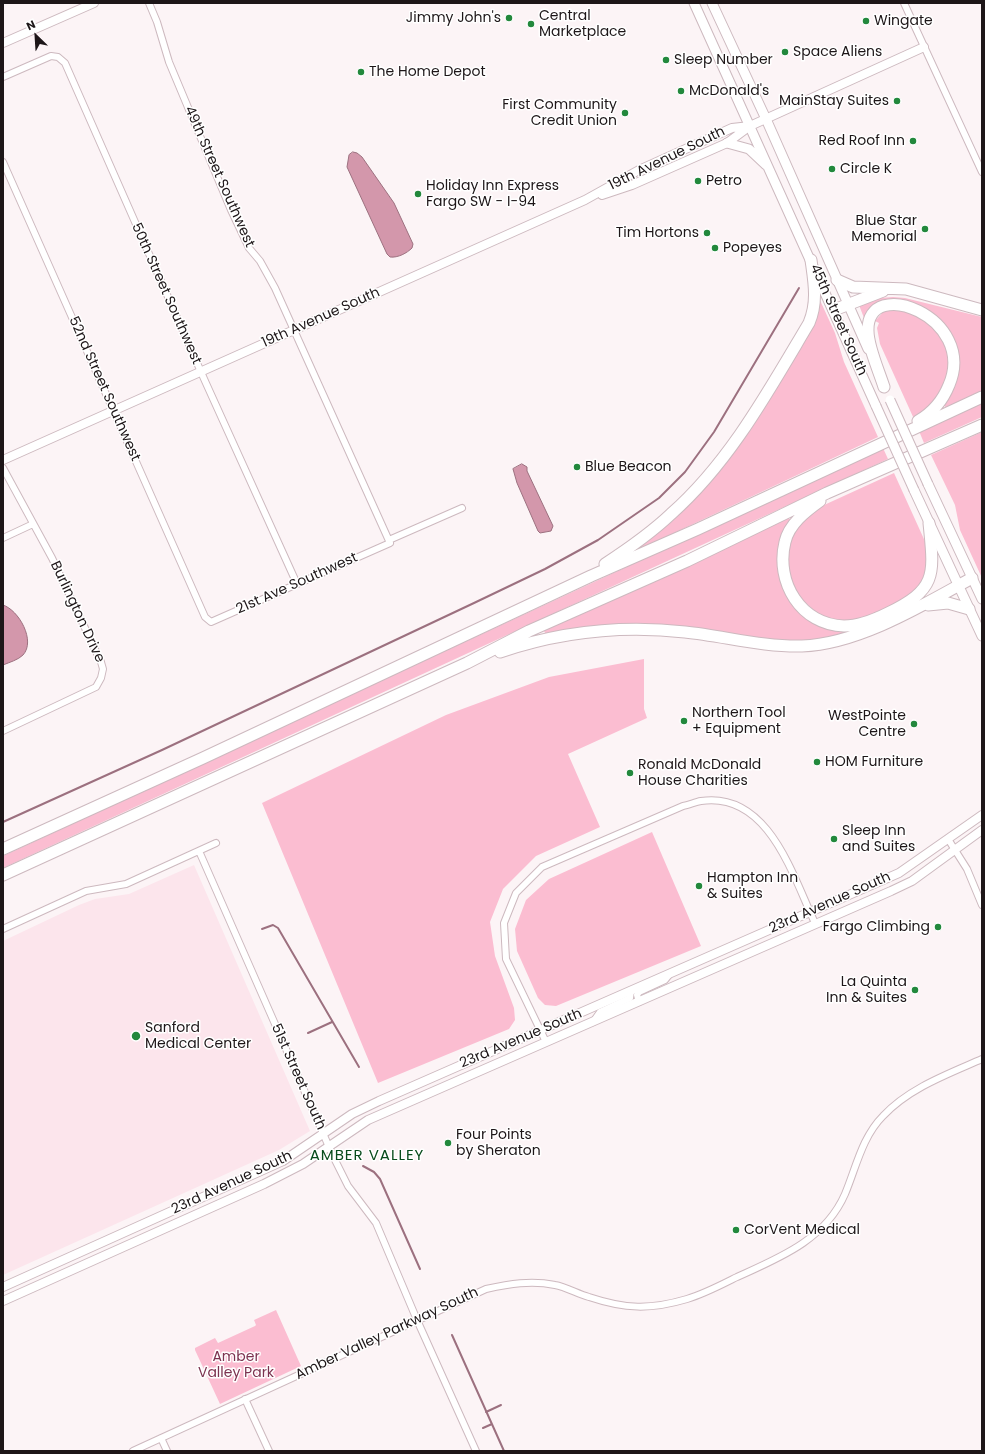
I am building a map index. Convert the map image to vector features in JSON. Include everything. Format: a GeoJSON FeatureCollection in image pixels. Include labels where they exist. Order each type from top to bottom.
{"type":"FeatureCollection","features":[{"type":"Feature","properties":{"kind":"highway"},"geometry":{"type":"LineString","coordinates":[[582,580],[625,551],[671,514],[707,477],[742,431],[809,323],[814,312],[816,301],[811,260]]}},
{"type":"Feature","properties":{"kind":"highway"},"geometry":{"type":"LineString","coordinates":[[837,280],[853,287],[913,290],[982,310]]}},
{"type":"Feature","properties":{"kind":"highway"},"geometry":{"type":"LineString","coordinates":[[834,310],[870,294],[891,288]]}},
{"type":"Feature","properties":{"kind":"highway"},"geometry":{"type":"LineString","coordinates":[[870,449],[928,415],[945,394],[951,381],[953,358],[946,335],[931,318],[911,307],[890,305],[882,307],[872,316],[868,331],[884,387]]}},
{"type":"Feature","properties":{"kind":"highway"},"geometry":{"type":"LineString","coordinates":[[3,849],[203,758],[582,580],[698,529],[982,397]]}},
{"type":"Feature","properties":{"kind":"highway"},"geometry":{"type":"LineString","coordinates":[[3,875],[467,663],[528,631],[687,561],[845,485],[982,425]]}},
{"type":"Feature","properties":{"kind":"highway"},"geometry":{"type":"LineString","coordinates":[[845,485],[800,518],[785,541],[783,567],[786,584],[792,597],[802,608],[815,618],[844,626],[862,624],[908,604],[916,598],[928,582],[933,571],[930,523]]}},
{"type":"Feature","properties":{"kind":"highway"},"geometry":{"type":"LineString","coordinates":[[467,663],[513,648],[560,636],[646,628],[686,632],[765,644],[803,646],[861,634],[972,578]]}},
{"type":"Feature","properties":{"kind":"highway"},"geometry":{"type":"LineString","coordinates":[[919,606],[948,603],[969,609]]}},
{"type":"Feature","properties":{"kind":"highway"},"geometry":{"type":"LineString","coordinates":[[3,846],[49,828]]}},
{"type":"Feature","properties":{"kind":"main road","name":"45th Street South"},"geometry":{"type":"LineString","coordinates":[[694,3],[914,490],[982,636]]}},
{"type":"Feature","properties":{"kind":"main road","name":"45th Street South"},"geometry":{"type":"LineString","coordinates":[[712,3],[766,119],[928,484],[982,598]]}},
{"type":"Feature","properties":{"kind":"main road"},"geometry":{"type":"LineString","coordinates":[[727,143],[749,148],[769,167]]}},
{"type":"Feature","properties":{"kind":"street"},"geometry":{"type":"LineString","coordinates":[[3,43],[94,3]]}},
{"type":"Feature","properties":{"kind":"street","name":"49th Street Southwest"},"geometry":{"type":"LineString","coordinates":[[149,3],[157,22],[168,62],[231,210],[249,248],[260,261],[275,288],[295,330],[389,542]]}},
{"type":"Feature","properties":{"kind":"street"},"geometry":{"type":"LineString","coordinates":[[904,3],[982,172]]}},
{"type":"Feature","properties":{"kind":"street","name":"19th Avenue South"},"geometry":{"type":"LineString","coordinates":[[585,200],[632,185],[727,143],[750,126],[924,47]]}},
{"type":"Feature","properties":{"kind":"street","name":"50th Street Southwest"},"geometry":{"type":"LineString","coordinates":[[4,74],[51,56],[58,56],[65,62],[200,371],[297,584]]}},
{"type":"Feature","properties":{"kind":"street","name":"19th Avenue South"},"geometry":{"type":"LineString","coordinates":[[3,460],[56,435],[585,200],[639,170],[725,131],[732,128],[750,126]]}},
{"type":"Feature","properties":{"kind":"street","name":"52nd Street Southwest"},"geometry":{"type":"LineString","coordinates":[[3,162],[205,617]]}},
{"type":"Feature","properties":{"kind":"street","name":"Burlington Drive"},"geometry":{"type":"LineString","coordinates":[[3,468],[83,620],[103,670],[96,687],[3,732]]}},
{"type":"Feature","properties":{"kind":"street","name":"21st Ave Southwest"},"geometry":{"type":"LineString","coordinates":[[205,617],[211,622],[462,508]]}},
{"type":"Feature","properties":{"kind":"street"},"geometry":{"type":"LineString","coordinates":[[3,538],[33,524]]}},
{"type":"Feature","properties":{"kind":"street"},"geometry":{"type":"LineString","coordinates":[[546,1042],[506,959],[504,924],[516,894],[542,867],[683,806],[701,801],[718,801],[732,804],[744,810],[769,830],[784,856],[815,923]]}},
{"type":"Feature","properties":{"kind":"street","name":"23rd Avenue South"},"geometry":{"type":"LineString","coordinates":[[3,1287],[283,1160],[352,1114],[899,873],[982,815]]}},
{"type":"Feature","properties":{"kind":"street","name":"23rd Avenue South"},"geometry":{"type":"LineString","coordinates":[[3,1302],[264,1184],[303,1164],[368,1120],[912,881],[982,830]]}},
{"type":"Feature","properties":{"kind":"street"},"geometry":{"type":"LineString","coordinates":[[948,839],[967,869],[982,905]]}},
{"type":"Feature","properties":{"kind":"street"},"geometry":{"type":"LineString","coordinates":[[3,929],[86,891],[126,884],[216,843]]}},
{"type":"Feature","properties":{"kind":"street","name":"51st Street South"},"geometry":{"type":"LineString","coordinates":[[199,851],[328,1146],[348,1186],[376,1223],[417,1320],[476,1451]]}},
{"type":"Feature","properties":{"kind":"street","name":"23rd Avenue South"},"geometry":{"type":"LineString","coordinates":[[639,1002],[637,995],[639,992],[665,980],[669,975]]}},
{"type":"Feature","properties":{"kind":"street","name":"23rd Avenue South"},"geometry":{"type":"LineString","coordinates":[[593,1022],[600,1012],[630,998],[631,991]]}},
{"type":"Feature","properties":{"kind":"street","name":"Amber Valley Parkway South"},"geometry":{"type":"LineString","coordinates":[[133,1451],[469,1295],[486,1289],[509,1284],[534,1282],[556,1285],[589,1298],[625,1307],[666,1304],[697,1296],[710,1290],[790,1252],[814,1235],[836,1210],[842,1200],[869,1134],[882,1116],[913,1092],[982,1059]]}},
{"type":"Feature","properties":{"kind":"street"},"geometry":{"type":"LineString","coordinates":[[245,1399],[269,1451]]}},
{"type":"Feature","properties":{"kind":"street"},"geometry":{"type":"LineString","coordinates":[[161,1438],[167,1451]]}},
{"type":"Feature","properties":{"kind":"shaded area"},"geometry":{"type":"Polygon","coordinates":[[[353,152],[362,157],[394,203],[413,244],[412,248],[408,252],[396,257],[390,257],[387,254],[347,167],[349,155],[353,152]]]}},
{"type":"Feature","properties":{"kind":"shaded area"},"geometry":{"type":"Polygon","coordinates":[[[522,464],[527,467],[527,471],[553,526],[551,531],[540,533],[538,531],[517,483],[513,469],[522,464]]]}},
{"type":"Feature","properties":{"kind":"shaded area"},"geometry":{"type":"Polygon","coordinates":[[[3,605],[9,608],[20,619],[27,634],[28,642],[27,649],[21,657],[3,665],[3,605]]]}},
{"type":"Feature","properties":{"kind":"shaded area","name":"Sanford Medical Center"},"geometry":{"type":"Polygon","coordinates":[[[194,865],[310,1131],[279,1150],[3,1275],[3,941],[79,905],[95,899],[129,894],[194,865]]]}},
{"type":"Feature","properties":{"kind":"green space"},"geometry":{"type":"Polygon","coordinates":[[[819,298],[835,333],[844,362],[878,437],[638,550],[635,546],[716,472],[819,298]]]}},
{"type":"Feature","properties":{"kind":"green space"},"geometry":{"type":"Polygon","coordinates":[[[880,298],[905,298],[982,317],[982,392],[946,408],[944,405],[952,337],[943,324],[933,315],[914,304],[906,302],[868,318],[864,318],[859,305],[880,298]]]}},
{"type":"Feature","properties":{"kind":"green space"},"geometry":{"type":"Polygon","coordinates":[[[893,308],[919,314],[942,335],[948,350],[949,373],[936,401],[914,419],[880,344],[877,328],[879,323],[875,321],[884,311],[893,308]]]}},
{"type":"Feature","properties":{"kind":"green space"},"geometry":{"type":"Polygon","coordinates":[[[982,403],[982,417],[924,443],[919,431],[982,403]]]}},
{"type":"Feature","properties":{"kind":"green space"},"geometry":{"type":"Polygon","coordinates":[[[982,432],[982,578],[960,530],[955,505],[931,455],[982,432]]]}},
{"type":"Feature","properties":{"kind":"green space"},"geometry":{"type":"Polygon","coordinates":[[[883,448],[888,459],[3,868],[3,856],[883,448]]]}},
{"type":"Feature","properties":{"kind":"green space"},"geometry":{"type":"Polygon","coordinates":[[[894,473],[928,548],[930,558],[920,589],[887,609],[856,621],[837,621],[818,614],[794,592],[786,561],[791,535],[811,511],[894,473]]]}},
{"type":"Feature","properties":{"kind":"green space"},"geometry":{"type":"Polygon","coordinates":[[[789,518],[791,521],[779,543],[777,552],[779,569],[797,609],[850,629],[850,633],[813,641],[770,641],[726,633],[547,636],[544,631],[789,518]]]}},
{"type":"Feature","properties":{"kind":"green space"},"geometry":{"type":"Polygon","coordinates":[[[644,659],[644,709],[647,718],[568,754],[600,827],[536,856],[503,889],[490,922],[495,956],[514,1008],[515,1020],[509,1029],[378,1083],[262,803],[446,715],[549,677],[644,659]]]}},
{"type":"Feature","properties":{"kind":"green space"},"geometry":{"type":"Polygon","coordinates":[[[652,832],[701,946],[556,1006],[545,1005],[538,998],[517,951],[515,929],[526,900],[549,879],[652,832]]]}},
{"type":"Feature","properties":{"kind":"green space","name":"Amber Valley Park"},"geometry":{"type":"Polygon","coordinates":[[[276,1310],[301,1366],[220,1404],[195,1348],[215,1338],[218,1343],[255,1326],[254,1320],[276,1310]]]}},
{"type":"Feature","properties":{"kind":"waterway"},"geometry":{"type":"LineString","coordinates":[[3,822],[162,750],[474,603],[545,569],[598,540],[659,498],[685,472],[714,432],[799,288]]}},
{"type":"Feature","properties":{"kind":"waterway"},"geometry":{"type":"LineString","coordinates":[[262,929],[273,925],[278,928],[359,1067]]}},
{"type":"Feature","properties":{"kind":"waterway"},"geometry":{"type":"LineString","coordinates":[[308,1033],[332,1022]]}},
{"type":"Feature","properties":{"kind":"waterway"},"geometry":{"type":"LineString","coordinates":[[363,1166],[374,1172],[380,1179],[420,1269]]}},
{"type":"Feature","properties":{"kind":"waterway"},"geometry":{"type":"LineString","coordinates":[[452,1335],[504,1451]]}},
{"type":"Feature","properties":{"kind":"waterway"},"geometry":{"type":"LineString","coordinates":[[486,1412],[501,1405]]}},
{"type":"Feature","properties":{"kind":"waterway"},"geometry":{"type":"LineString","coordinates":[[483,1428],[492,1424]]}},
{"type":"Feature","properties":{"kind":"place","name":"Jimmy John's"},"geometry":{"type":"Point","coordinates":[509,18]}},
{"type":"Feature","properties":{"kind":"place","name":"Wingate"},"geometry":{"type":"Point","coordinates":[866,21]}},
{"type":"Feature","properties":{"kind":"place","name":"Central Marketplace"},"geometry":{"type":"Point","coordinates":[531,24]}},
{"type":"Feature","properties":{"kind":"place","name":"Space Aliens"},"geometry":{"type":"Point","coordinates":[785,52]}},
{"type":"Feature","properties":{"kind":"place","name":"Sleep Number"},"geometry":{"type":"Point","coordinates":[666,60]}},
{"type":"Feature","properties":{"kind":"place","name":"The Home Depot"},"geometry":{"type":"Point","coordinates":[361,72]}},
{"type":"Feature","properties":{"kind":"place","name":"McDonald's"},"geometry":{"type":"Point","coordinates":[681,91]}},
{"type":"Feature","properties":{"kind":"place","name":"MainStay Suites"},"geometry":{"type":"Point","coordinates":[897,101]}},
{"type":"Feature","properties":{"kind":"place","name":"First Community Credit Union"},"geometry":{"type":"Point","coordinates":[625,113]}},
{"type":"Feature","properties":{"kind":"place","name":"Red Roof Inn"},"geometry":{"type":"Point","coordinates":[913,141]}},
{"type":"Feature","properties":{"kind":"place","name":"Circle K"},"geometry":{"type":"Point","coordinates":[832,169]}},
{"type":"Feature","properties":{"kind":"place","name":"Petro"},"geometry":{"type":"Point","coordinates":[698,181]}},
{"type":"Feature","properties":{"kind":"place","name":"Holiday Inn Express Fargo SW - I-94"},"geometry":{"type":"Point","coordinates":[418,194]}},
{"type":"Feature","properties":{"kind":"place","name":"Blue Star Memorial"},"geometry":{"type":"Point","coordinates":[925,229]}},
{"type":"Feature","properties":{"kind":"place","name":"Tim Hortons"},"geometry":{"type":"Point","coordinates":[707,233]}},
{"type":"Feature","properties":{"kind":"place","name":"Popeyes"},"geometry":{"type":"Point","coordinates":[715,248]}},
{"type":"Feature","properties":{"kind":"place","name":"Blue Beacon"},"geometry":{"type":"Point","coordinates":[577,467]}},
{"type":"Feature","properties":{"kind":"place","name":"Northern Tool + Equipment"},"geometry":{"type":"Point","coordinates":[684,721]}},
{"type":"Feature","properties":{"kind":"place","name":"WestPointe Centre"},"geometry":{"type":"Point","coordinates":[914,724]}},
{"type":"Feature","properties":{"kind":"place","name":"HOM Furniture"},"geometry":{"type":"Point","coordinates":[817,762]}},
{"type":"Feature","properties":{"kind":"place","name":"Ronald McDonald House Charities"},"geometry":{"type":"Point","coordinates":[630,773]}},
{"type":"Feature","properties":{"kind":"place","name":"Sleep Inn and Suites"},"geometry":{"type":"Point","coordinates":[834,839]}},
{"type":"Feature","properties":{"kind":"place","name":"Hampton Inn & Suites"},"geometry":{"type":"Point","coordinates":[699,886]}},
{"type":"Feature","properties":{"kind":"place","name":"Fargo Climbing"},"geometry":{"type":"Point","coordinates":[938,927]}},
{"type":"Feature","properties":{"kind":"place","name":"La Quinta Inn & Suites"},"geometry":{"type":"Point","coordinates":[915,990]}},
{"type":"Feature","properties":{"kind":"place","name":"Sanford Medical Center"},"geometry":{"type":"Point","coordinates":[136,1036]}},
{"type":"Feature","properties":{"kind":"place","name":"Four Points by Sheraton"},"geometry":{"type":"Point","coordinates":[448,1143]}},
{"type":"Feature","properties":{"kind":"place","name":"CorVent Medical"},"geometry":{"type":"Point","coordinates":[736,1230]}},
{"type":"Feature","properties":{"kind":"district","name":"AMBER VALLEY"},"geometry":{"type":"Point","coordinates":[367,1156]}}]}
